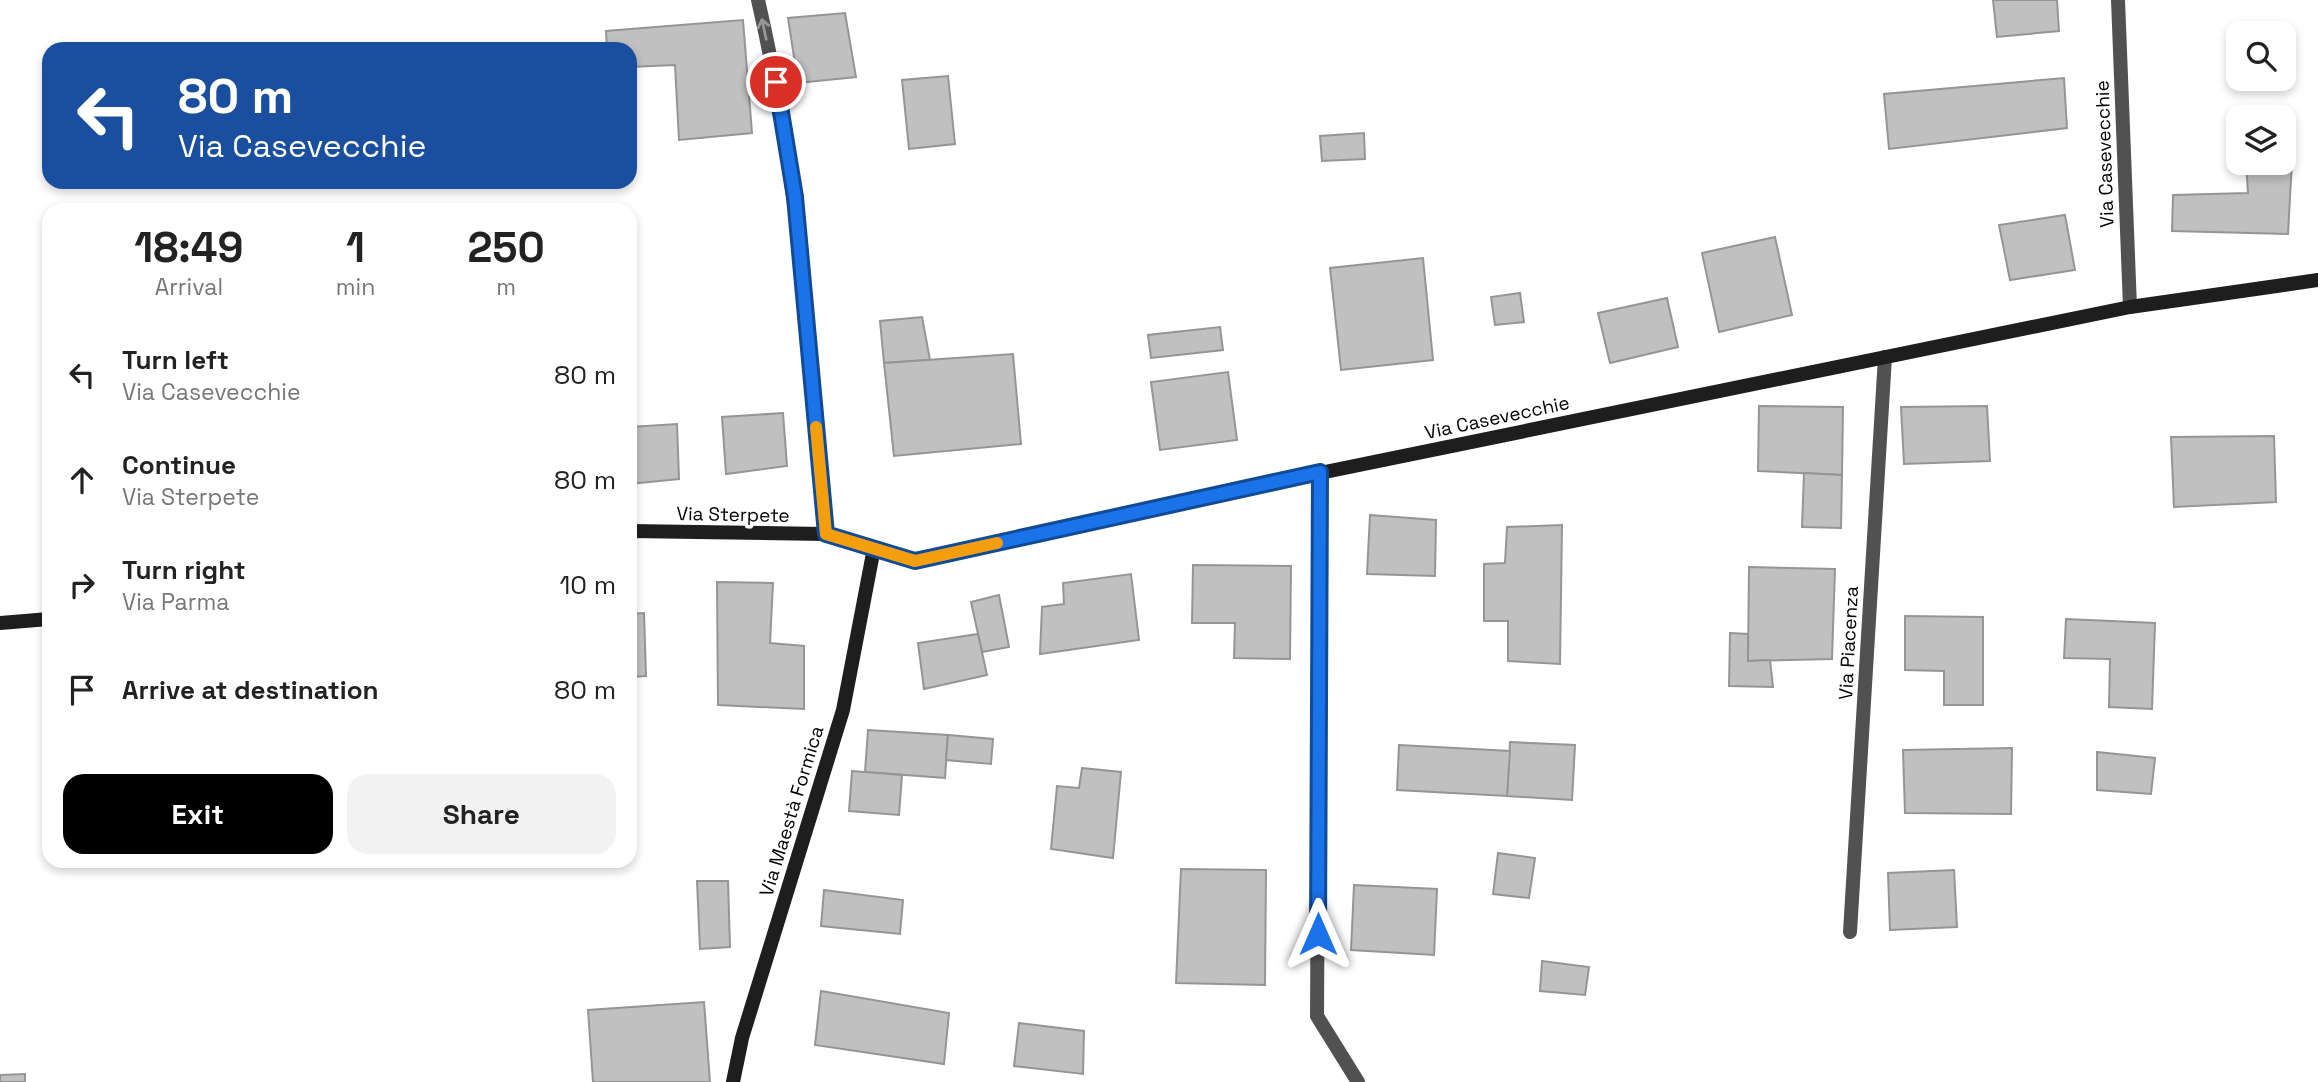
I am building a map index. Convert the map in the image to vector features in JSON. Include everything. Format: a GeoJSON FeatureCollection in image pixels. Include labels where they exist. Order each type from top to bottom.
{"type":"FeatureCollection","features":[{"type":"Feature","properties":{"kind":"street"},"geometry":{"type":"LineString","coordinates":[[758,0],[781,106],[795,197],[826,534]]}},
{"type":"Feature","properties":{"kind":"street","name":"Via Casevecchie"},"geometry":{"type":"LineString","coordinates":[[2118,0],[2130,307]]}},
{"type":"Feature","properties":{"kind":"street","name":"Via Casevecchie"},"geometry":{"type":"LineString","coordinates":[[874,548],[915,561],[1320,472],[2130,307],[2318,280]]}},
{"type":"Feature","properties":{"kind":"street","name":"Via Piacenza"},"geometry":{"type":"LineString","coordinates":[[1850,932],[1885,357]]}},
{"type":"Feature","properties":{"kind":"street"},"geometry":{"type":"LineString","coordinates":[[1320,472],[1317,1016],[1358,1082]]}},
{"type":"Feature","properties":{"kind":"street","name":"Via Sterpete"},"geometry":{"type":"LineString","coordinates":[[637,531],[826,534],[874,548]]}},
{"type":"Feature","properties":{"kind":"street","name":"Via Maestà Formica"},"geometry":{"type":"LineString","coordinates":[[733,1082],[742,1038],[843,710],[874,548]]}},
{"type":"Feature","properties":{"kind":"street"},"geometry":{"type":"LineString","coordinates":[[0,623],[42,620]]}},
{"type":"Feature","properties":{"kind":"building"},"geometry":{"type":"Polygon","coordinates":[[[1993,0],[2057,0],[2059,31],[1997,37],[1993,0]]]}},
{"type":"Feature","properties":{"kind":"building"},"geometry":{"type":"Polygon","coordinates":[[[845,13],[856,77],[798,83],[788,18],[845,13]]]}},
{"type":"Feature","properties":{"kind":"building"},"geometry":{"type":"Polygon","coordinates":[[[743,20],[752,133],[679,140],[675,65],[637,67],[637,42],[607,42],[606,31],[743,20]]]}},
{"type":"Feature","properties":{"kind":"building"},"geometry":{"type":"Polygon","coordinates":[[[948,76],[955,144],[909,149],[902,80],[948,76]]]}},
{"type":"Feature","properties":{"kind":"building"},"geometry":{"type":"Polygon","coordinates":[[[2064,78],[2067,128],[1889,149],[1884,94],[2064,78]]]}},
{"type":"Feature","properties":{"kind":"building"},"geometry":{"type":"Polygon","coordinates":[[[1364,133],[1365,159],[1322,161],[1320,136],[1364,133]]]}},
{"type":"Feature","properties":{"kind":"building"},"geometry":{"type":"Polygon","coordinates":[[[2247,175],[2291,175],[2288,234],[2172,231],[2173,195],[2248,193],[2247,175]]]}},
{"type":"Feature","properties":{"kind":"building"},"geometry":{"type":"Polygon","coordinates":[[[2065,215],[2075,270],[2010,280],[1999,225],[2065,215]]]}},
{"type":"Feature","properties":{"kind":"building"},"geometry":{"type":"Polygon","coordinates":[[[1775,237],[1792,315],[1719,332],[1702,253],[1775,237]]]}},
{"type":"Feature","properties":{"kind":"building"},"geometry":{"type":"Polygon","coordinates":[[[1423,258],[1433,360],[1341,370],[1330,268],[1423,258]]]}},
{"type":"Feature","properties":{"kind":"building"},"geometry":{"type":"Polygon","coordinates":[[[1520,293],[1524,322],[1495,325],[1491,297],[1520,293]]]}},
{"type":"Feature","properties":{"kind":"building"},"geometry":{"type":"Polygon","coordinates":[[[1667,298],[1678,347],[1610,363],[1598,313],[1667,298]]]}},
{"type":"Feature","properties":{"kind":"building"},"geometry":{"type":"Polygon","coordinates":[[[922,317],[930,360],[884,363],[880,321],[922,317]]]}},
{"type":"Feature","properties":{"kind":"building"},"geometry":{"type":"Polygon","coordinates":[[[1220,327],[1223,350],[1151,358],[1148,335],[1220,327]]]}},
{"type":"Feature","properties":{"kind":"building"},"geometry":{"type":"Polygon","coordinates":[[[1013,354],[1021,444],[894,456],[884,363],[1013,354]]]}},
{"type":"Feature","properties":{"kind":"building"},"geometry":{"type":"Polygon","coordinates":[[[1228,372],[1237,440],[1160,450],[1151,382],[1228,372]]]}},
{"type":"Feature","properties":{"kind":"building"},"geometry":{"type":"Polygon","coordinates":[[[1759,406],[1843,407],[1842,475],[1758,471],[1759,406]]]}},
{"type":"Feature","properties":{"kind":"building"},"geometry":{"type":"Polygon","coordinates":[[[1987,406],[1990,461],[1904,464],[1901,407],[1987,406]]]}},
{"type":"Feature","properties":{"kind":"building"},"geometry":{"type":"Polygon","coordinates":[[[783,413],[787,466],[726,474],[722,417],[783,413]]]}},
{"type":"Feature","properties":{"kind":"building"},"geometry":{"type":"Polygon","coordinates":[[[677,424],[679,479],[637,483],[637,427],[677,424]]]}},
{"type":"Feature","properties":{"kind":"building"},"geometry":{"type":"Polygon","coordinates":[[[2274,436],[2276,502],[2174,507],[2171,437],[2274,436]]]}},
{"type":"Feature","properties":{"kind":"building"},"geometry":{"type":"Polygon","coordinates":[[[1804,473],[1842,475],[1841,528],[1802,527],[1804,473]]]}},
{"type":"Feature","properties":{"kind":"building"},"geometry":{"type":"Polygon","coordinates":[[[1370,515],[1436,520],[1435,576],[1367,574],[1370,515]]]}},
{"type":"Feature","properties":{"kind":"building"},"geometry":{"type":"Polygon","coordinates":[[[1562,525],[1560,664],[1508,661],[1508,621],[1484,621],[1484,564],[1505,563],[1507,527],[1562,525]]]}},
{"type":"Feature","properties":{"kind":"building"},"geometry":{"type":"Polygon","coordinates":[[[1193,565],[1291,566],[1290,659],[1234,658],[1235,623],[1192,623],[1193,565]]]}},
{"type":"Feature","properties":{"kind":"building"},"geometry":{"type":"Polygon","coordinates":[[[1749,567],[1835,569],[1832,659],[1748,661],[1749,567]]]}},
{"type":"Feature","properties":{"kind":"building"},"geometry":{"type":"Polygon","coordinates":[[[1131,574],[1139,640],[1040,654],[1042,607],[1064,604],[1063,583],[1131,574]]]}},
{"type":"Feature","properties":{"kind":"building"},"geometry":{"type":"Polygon","coordinates":[[[717,582],[773,583],[770,643],[804,646],[804,709],[718,705],[717,582]]]}},
{"type":"Feature","properties":{"kind":"building"},"geometry":{"type":"Polygon","coordinates":[[[999,595],[1009,647],[982,652],[971,602],[999,595]]]}},
{"type":"Feature","properties":{"kind":"building"},"geometry":{"type":"Polygon","coordinates":[[[644,613],[646,676],[637,677],[637,614],[644,613]]]}},
{"type":"Feature","properties":{"kind":"building"},"geometry":{"type":"Polygon","coordinates":[[[1905,616],[1983,617],[1983,705],[1944,705],[1944,671],[1905,670],[1905,616]]]}},
{"type":"Feature","properties":{"kind":"building"},"geometry":{"type":"Polygon","coordinates":[[[2066,619],[2155,623],[2152,709],[2109,707],[2110,659],[2064,658],[2066,619]]]}},
{"type":"Feature","properties":{"kind":"building"},"geometry":{"type":"Polygon","coordinates":[[[1730,633],[1748,634],[1748,661],[1770,660],[1773,687],[1729,686],[1730,633]]]}},
{"type":"Feature","properties":{"kind":"building"},"geometry":{"type":"Polygon","coordinates":[[[978,634],[987,675],[924,689],[918,643],[978,634]]]}},
{"type":"Feature","properties":{"kind":"building"},"geometry":{"type":"Polygon","coordinates":[[[868,730],[948,735],[945,778],[865,772],[868,730]]]}},
{"type":"Feature","properties":{"kind":"building"},"geometry":{"type":"Polygon","coordinates":[[[948,735],[993,739],[991,764],[946,760],[948,735]]]}},
{"type":"Feature","properties":{"kind":"building"},"geometry":{"type":"Polygon","coordinates":[[[1510,742],[1575,745],[1572,800],[1507,796],[1510,742]]]}},
{"type":"Feature","properties":{"kind":"building"},"geometry":{"type":"Polygon","coordinates":[[[1399,745],[1510,751],[1507,796],[1397,790],[1399,745]]]}},
{"type":"Feature","properties":{"kind":"building"},"geometry":{"type":"Polygon","coordinates":[[[2012,748],[2011,814],[1905,813],[1903,750],[2012,748]]]}},
{"type":"Feature","properties":{"kind":"building"},"geometry":{"type":"Polygon","coordinates":[[[2097,752],[2155,758],[2151,794],[2097,790],[2097,752]]]}},
{"type":"Feature","properties":{"kind":"building"},"geometry":{"type":"Polygon","coordinates":[[[1082,768],[1121,772],[1113,858],[1051,849],[1057,786],[1079,788],[1082,768]]]}},
{"type":"Feature","properties":{"kind":"building"},"geometry":{"type":"Polygon","coordinates":[[[852,771],[902,775],[899,815],[849,811],[852,771]]]}},
{"type":"Feature","properties":{"kind":"building"},"geometry":{"type":"Polygon","coordinates":[[[1498,853],[1535,858],[1529,898],[1493,894],[1498,853]]]}},
{"type":"Feature","properties":{"kind":"building"},"geometry":{"type":"Polygon","coordinates":[[[1181,869],[1266,870],[1265,985],[1176,983],[1181,869]]]}},
{"type":"Feature","properties":{"kind":"building"},"geometry":{"type":"Polygon","coordinates":[[[1954,870],[1957,927],[1890,930],[1888,873],[1954,870]]]}},
{"type":"Feature","properties":{"kind":"building"},"geometry":{"type":"Polygon","coordinates":[[[697,881],[728,881],[730,947],[700,949],[697,881]]]}},
{"type":"Feature","properties":{"kind":"building"},"geometry":{"type":"Polygon","coordinates":[[[1354,885],[1437,889],[1434,955],[1351,950],[1354,885]]]}},
{"type":"Feature","properties":{"kind":"building"},"geometry":{"type":"Polygon","coordinates":[[[824,890],[903,900],[900,934],[821,926],[824,890]]]}},
{"type":"Feature","properties":{"kind":"building"},"geometry":{"type":"Polygon","coordinates":[[[1542,961],[1589,967],[1585,995],[1540,991],[1542,961]]]}},
{"type":"Feature","properties":{"kind":"building"},"geometry":{"type":"Polygon","coordinates":[[[821,991],[949,1013],[944,1064],[815,1045],[821,991]]]}},
{"type":"Feature","properties":{"kind":"building"},"geometry":{"type":"Polygon","coordinates":[[[704,1002],[710,1082],[593,1082],[588,1010],[704,1002]]]}},
{"type":"Feature","properties":{"kind":"building"},"geometry":{"type":"Polygon","coordinates":[[[1019,1023],[1084,1031],[1083,1074],[1014,1066],[1019,1023]]]}},
{"type":"Feature","properties":{"kind":"building"},"geometry":{"type":"Polygon","coordinates":[[[25,1074],[25,1082],[0,1082],[0,1075],[25,1074]]]}},
{"type":"Feature","properties":{"kind":"slow traffic"},"geometry":{"type":"LineString","coordinates":[[816,427],[826,534],[915,561],[997,543]]}},
{"type":"Feature","properties":{"kind":"route"},"geometry":{"type":"LineString","coordinates":[[776,82],[795,197],[826,534],[915,561],[1320,472],[1318,934]]}}]}
